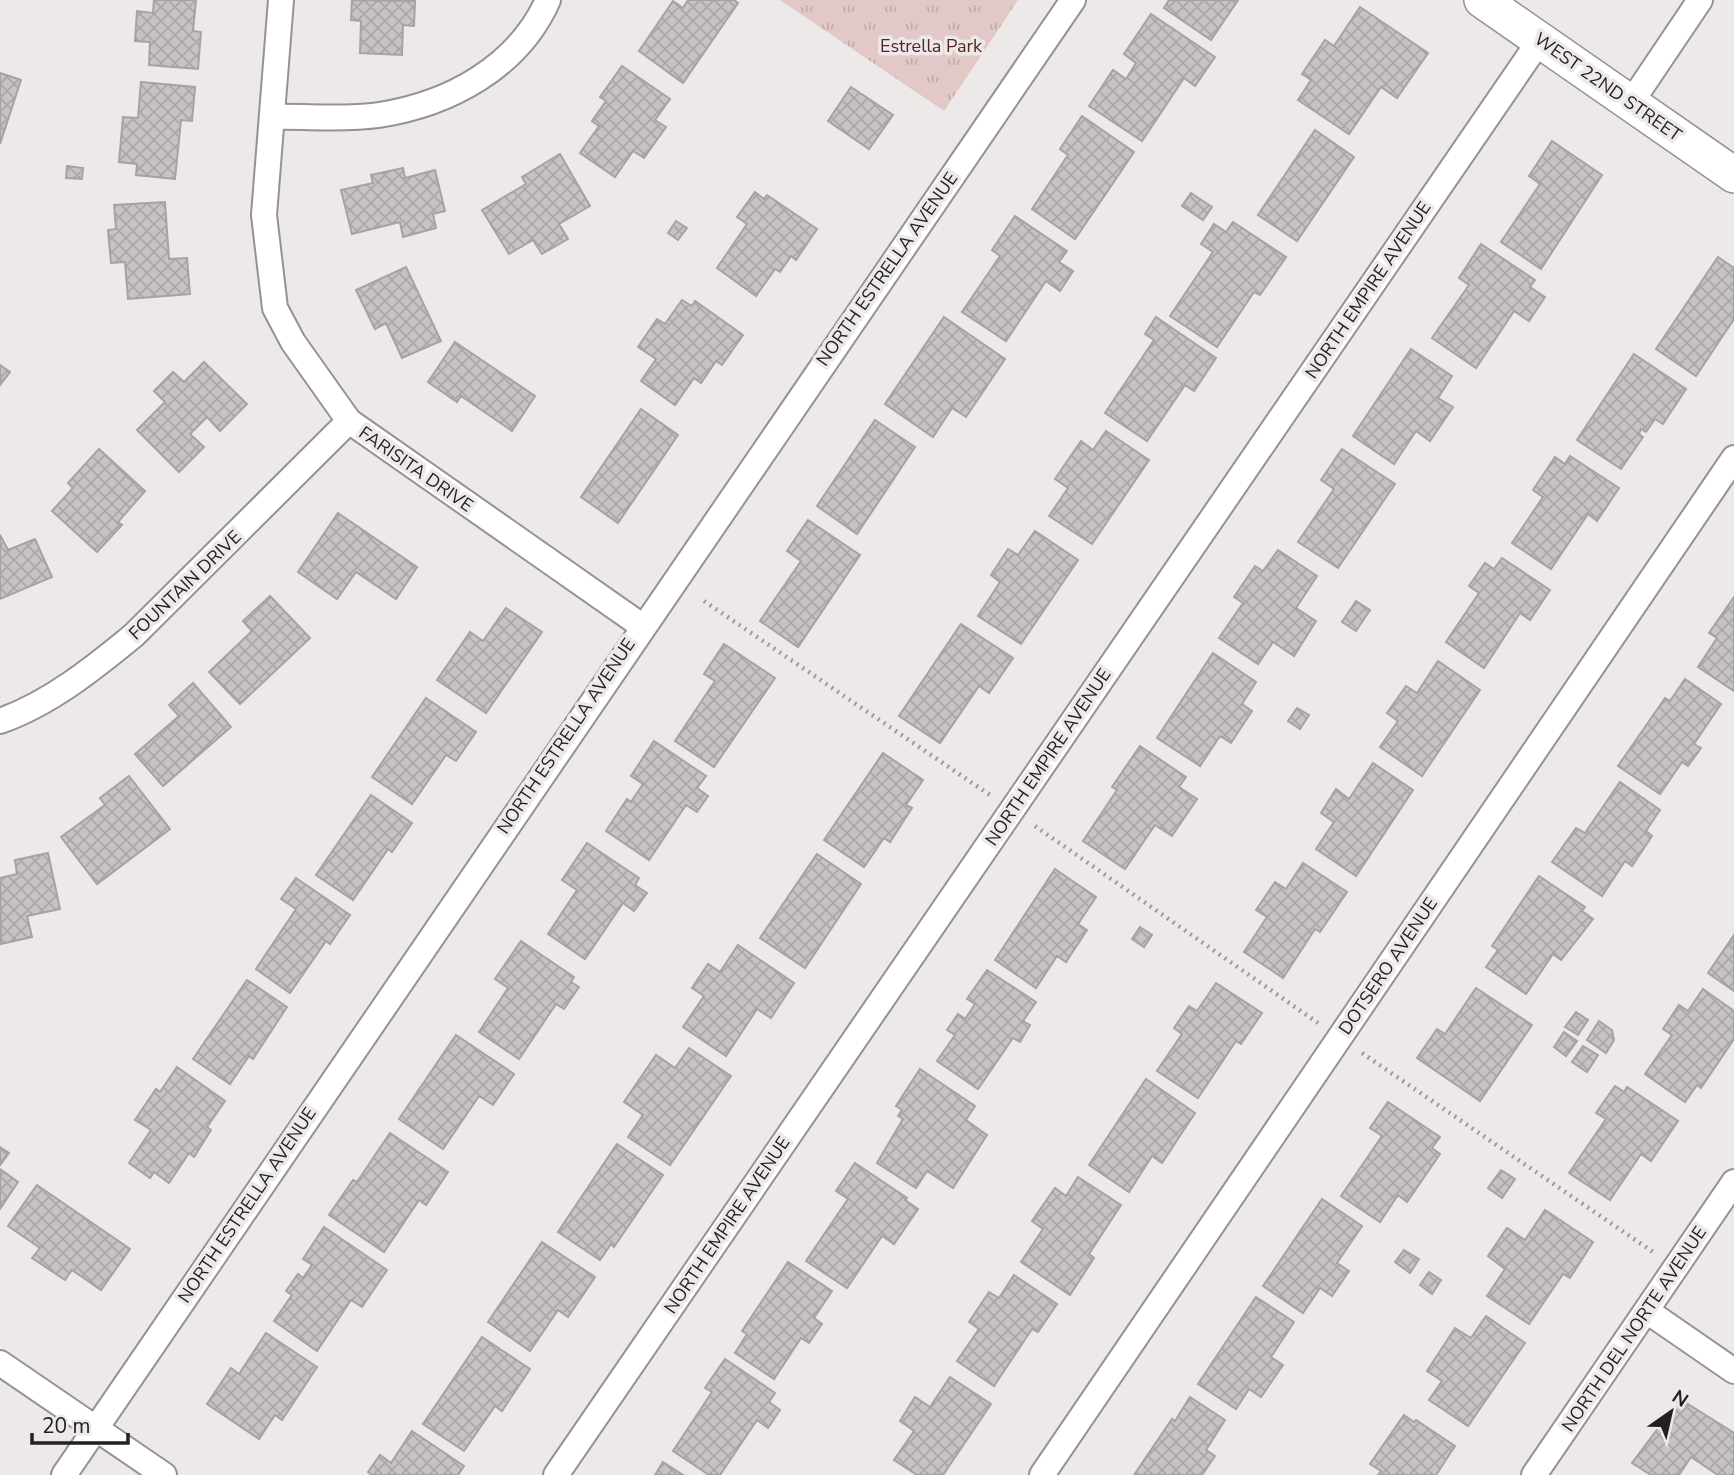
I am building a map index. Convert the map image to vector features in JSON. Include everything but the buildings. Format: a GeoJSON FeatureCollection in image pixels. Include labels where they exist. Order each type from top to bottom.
{"type":"FeatureCollection","features":[{"type":"Feature","properties":{"kind":"street","name":"FARISITA DRIVE"},"geometry":{"type":"LineString","coordinates":[[281,0],[264,215],[275,308],[293,342],[349,421],[642,625]]}},
{"type":"Feature","properties":{"kind":"street"},"geometry":{"type":"LineString","coordinates":[[272,117],[377,115],[412,108],[460,90],[486,75],[522,45],[548,0]]}},
{"type":"Feature","properties":{"kind":"street","name":"NORTH ESTRELLA AVENUE"},"geometry":{"type":"LineString","coordinates":[[64,1475],[642,625],[1073,0]]}},
{"type":"Feature","properties":{"kind":"street","name":"WEST 22ND STREET"},"geometry":{"type":"LineString","coordinates":[[1482,0],[1734,175]]}},
{"type":"Feature","properties":{"kind":"street"},"geometry":{"type":"LineString","coordinates":[[1630,104],[1700,0]]}},
{"type":"Feature","properties":{"kind":"street","name":"NORTH EMPIRE AVENUE"},"geometry":{"type":"LineString","coordinates":[[556,1475],[1540,40]]}},
{"type":"Feature","properties":{"kind":"street","name":"FOUNTAIN DRIVE"},"geometry":{"type":"LineString","coordinates":[[0,721],[23,713],[100,663],[134,635],[349,421]]}},
{"type":"Feature","properties":{"kind":"street","name":"DOTSERO AVENUE"},"geometry":{"type":"LineString","coordinates":[[1042,1475],[1734,458]]}},
{"type":"Feature","properties":{"kind":"street","name":"NORTH DEL NORTE AVENUE"},"geometry":{"type":"LineString","coordinates":[[1534,1475],[1734,1182]]}},
{"type":"Feature","properties":{"kind":"street"},"geometry":{"type":"LineString","coordinates":[[1647,1311],[1734,1371]]}},
{"type":"Feature","properties":{"kind":"street"},"geometry":{"type":"LineString","coordinates":[[0,1363],[164,1475]]}},
{"type":"Feature","properties":{"kind":"path"},"geometry":{"type":"LineString","coordinates":[[704,601],[1677,1268]]}},
{"type":"Feature","properties":{"kind":"green space","name":"Estrella Park"},"geometry":{"type":"Polygon","coordinates":[[[780,0],[1018,0],[944,111],[780,0]]]}}]}
